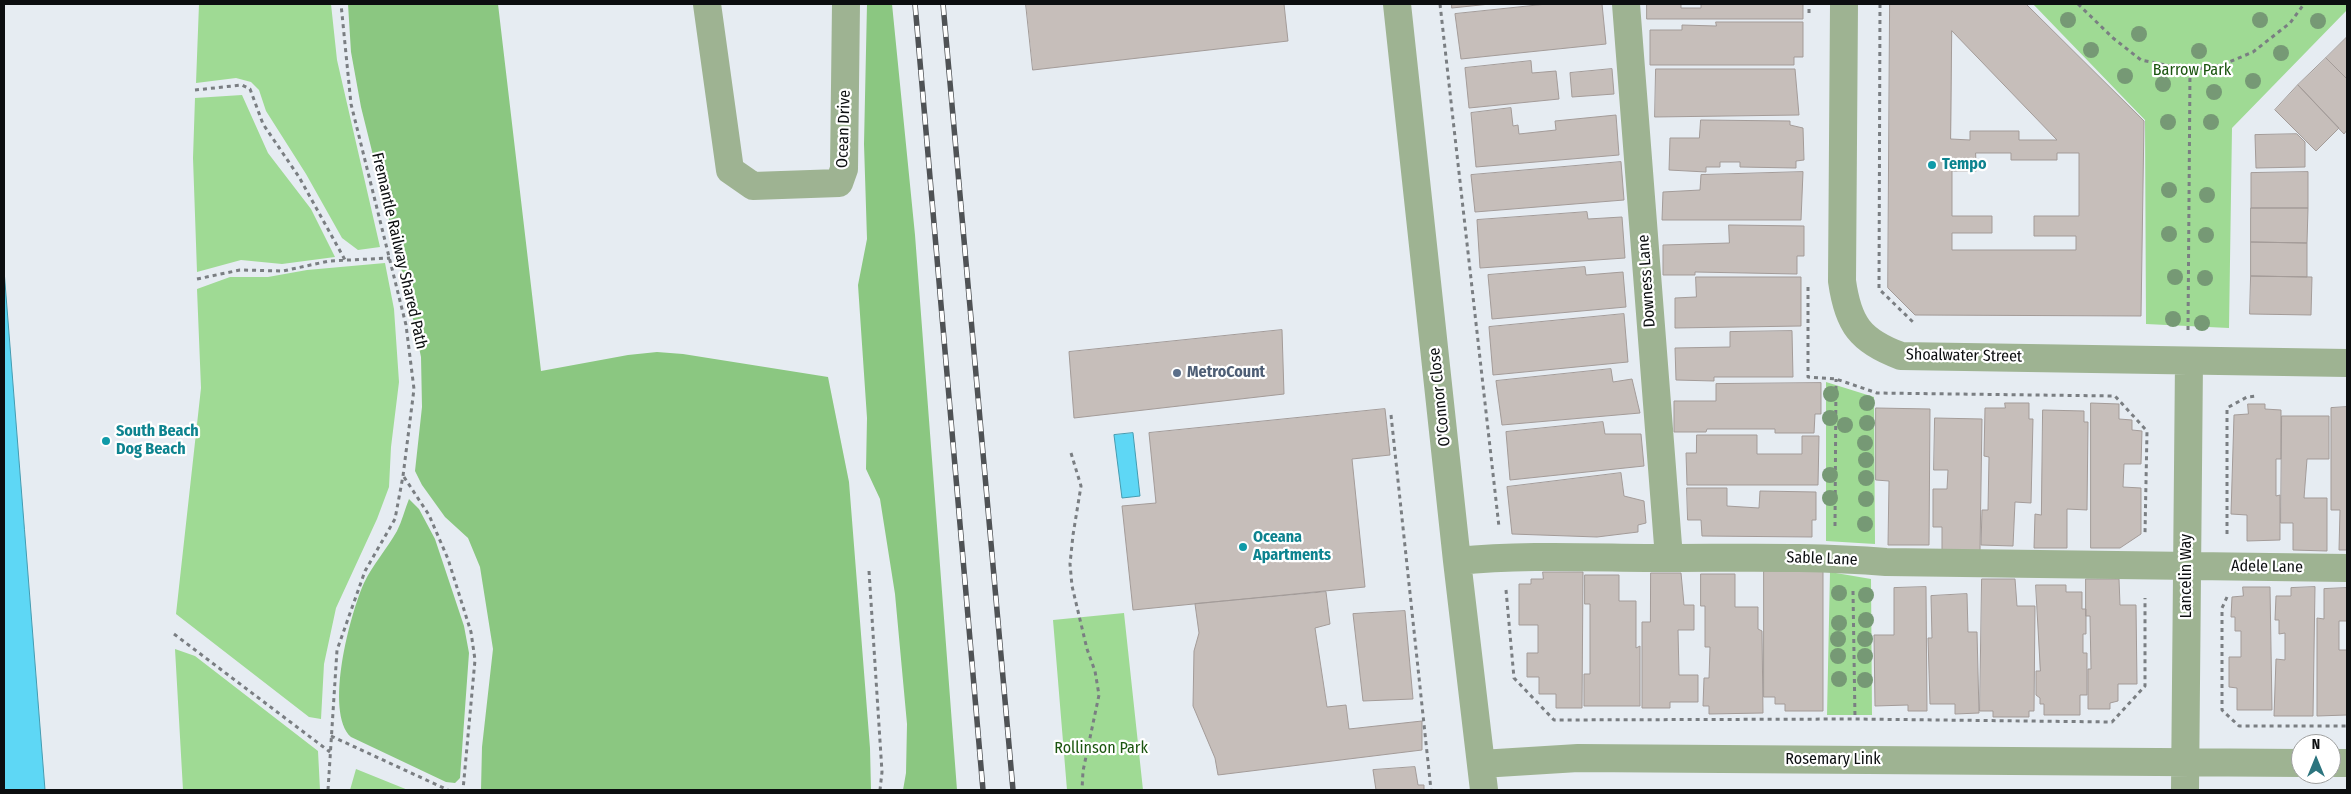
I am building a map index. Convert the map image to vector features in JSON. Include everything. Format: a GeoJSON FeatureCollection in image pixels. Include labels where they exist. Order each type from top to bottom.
{"type":"FeatureCollection","features":[{"type":"Feature","properties":{"kind":"street","name":"Ocean Drive"},"geometry":{"type":"LineString","coordinates":[[707,4],[730,170],[753,186],[839,183],[844,169],[846,4]]}},
{"type":"Feature","properties":{"kind":"street","name":"O'Connor Close"},"geometry":{"type":"LineString","coordinates":[[1397,4],[1457,561],[1483,777]]}},
{"type":"Feature","properties":{"kind":"street","name":"Downess Lane"},"geometry":{"type":"LineString","coordinates":[[1626,4],[1668,558]]}},
{"type":"Feature","properties":{"kind":"street","name":"Shoalwater Street"},"geometry":{"type":"LineString","coordinates":[[1844,4],[1842,281],[1845,302],[1858,331],[1871,342],[1901,356],[2189,348],[2347,363]]}},
{"type":"Feature","properties":{"kind":"street","name":"Lancelin Way"},"geometry":{"type":"LineString","coordinates":[[2185,790],[2189,348]]}},
{"type":"Feature","properties":{"kind":"street","name":"Sable Lane"},"geometry":{"type":"LineString","coordinates":[[1457,561],[1533,555],[1668,558],[1815,556],[1886,562],[2187,566]]}},
{"type":"Feature","properties":{"kind":"street","name":"Adele Lane"},"geometry":{"type":"LineString","coordinates":[[2187,566],[2347,568]]}},
{"type":"Feature","properties":{"kind":"street","name":"Rosemary Link"},"geometry":{"type":"LineString","coordinates":[[1483,777],[1578,758],[2291,764]]}},
{"type":"Feature","properties":{"kind":"path","name":"Fremantle Railway Shared Path"},"geometry":{"type":"LineString","coordinates":[[328,790],[337,650],[365,570],[395,519],[403,476],[414,388],[406,325],[351,104],[341,4]]}},
{"type":"Feature","properties":{"kind":"path"},"geometry":{"type":"LineString","coordinates":[[1440,4],[1500,536]]}},
{"type":"Feature","properties":{"kind":"path"},"geometry":{"type":"LineString","coordinates":[[1809,4],[1809,14]]}},
{"type":"Feature","properties":{"kind":"path"},"geometry":{"type":"LineString","coordinates":[[1880,4],[1879,289],[1912,323],[1921,323]]}},
{"type":"Feature","properties":{"kind":"path"},"geometry":{"type":"LineString","coordinates":[[2078,4],[2113,38],[2141,60],[2190,70],[2222,65],[2253,52],[2290,23],[2304,4]]}},
{"type":"Feature","properties":{"kind":"path"},"geometry":{"type":"LineString","coordinates":[[2189,348],[2190,70]]}},
{"type":"Feature","properties":{"kind":"path"},"geometry":{"type":"LineString","coordinates":[[195,90],[242,85],[250,89],[263,124],[299,177],[345,260]]}},
{"type":"Feature","properties":{"kind":"path"},"geometry":{"type":"LineString","coordinates":[[197,279],[240,270],[283,271],[329,261],[390,258]]}},
{"type":"Feature","properties":{"kind":"path"},"geometry":{"type":"LineString","coordinates":[[1808,279],[1808,378],[1836,379],[1877,393],[2115,396],[2147,431],[2145,538]]}},
{"type":"Feature","properties":{"kind":"path"},"geometry":{"type":"LineString","coordinates":[[1834,533],[1836,379]]}},
{"type":"Feature","properties":{"kind":"path"},"geometry":{"type":"LineString","coordinates":[[2227,544],[2227,408],[2247,397],[2262,396]]}},
{"type":"Feature","properties":{"kind":"path"},"geometry":{"type":"LineString","coordinates":[[1391,415],[1431,790]]}},
{"type":"Feature","properties":{"kind":"path"},"geometry":{"type":"LineString","coordinates":[[1072,453],[1081,486],[1071,554],[1072,586],[1087,649],[1095,671],[1099,695],[1083,771],[1082,790]]}},
{"type":"Feature","properties":{"kind":"path"},"geometry":{"type":"LineString","coordinates":[[403,476],[429,515],[448,559],[471,632],[475,660],[463,790]]}},
{"type":"Feature","properties":{"kind":"path"},"geometry":{"type":"LineString","coordinates":[[869,571],[882,772],[880,790]]}},
{"type":"Feature","properties":{"kind":"path"},"geometry":{"type":"LineString","coordinates":[[1505,582],[1514,678],[1554,720],[1855,719],[2112,722],[2145,686],[2145,590]]}},
{"type":"Feature","properties":{"kind":"path"},"geometry":{"type":"LineString","coordinates":[[1852,587],[1855,719]]}},
{"type":"Feature","properties":{"kind":"path"},"geometry":{"type":"LineString","coordinates":[[2227,589],[2227,596],[2222,608],[2222,710],[2239,726],[2347,726]]}},
{"type":"Feature","properties":{"kind":"path"},"geometry":{"type":"LineString","coordinates":[[174,634],[330,753]]}},
{"type":"Feature","properties":{"kind":"path"},"geometry":{"type":"LineString","coordinates":[[331,736],[448,790]]}},
{"type":"Feature","properties":{"kind":"green space"},"geometry":{"type":"Polygon","coordinates":[[[199,4],[331,4],[337,60],[380,247],[358,250],[342,238],[306,174],[266,111],[259,90],[251,82],[236,78],[196,83],[199,4]]]}},
{"type":"Feature","properties":{"kind":"green space"},"geometry":{"type":"Polygon","coordinates":[[[348,4],[498,4],[541,371],[628,355],[657,352],[683,354],[828,377],[849,482],[870,748],[871,790],[481,790],[482,747],[493,649],[480,567],[468,538],[445,517],[422,485],[415,471],[422,407],[421,357],[409,300],[361,107],[351,52],[348,4]]]}},
{"type":"Feature","properties":{"kind":"green space"},"geometry":{"type":"Polygon","coordinates":[[[867,4],[892,4],[915,235],[957,790],[903,790],[906,773],[907,724],[895,594],[880,499],[866,469],[867,418],[858,285],[867,239],[864,144],[867,4]]]}},
{"type":"Feature","properties":{"kind":"green space","name":"Barrow Park"},"geometry":{"type":"Polygon","coordinates":[[[2033,4],[2347,4],[2347,10],[2232,128],[2229,328],[2146,324],[2145,120],[2033,4]]]}},
{"type":"Feature","properties":{"kind":"green space"},"geometry":{"type":"Polygon","coordinates":[[[242,95],[268,153],[311,209],[335,257],[282,264],[241,260],[197,272],[193,158],[195,98],[242,95]]]}},
{"type":"Feature","properties":{"kind":"green space"},"geometry":{"type":"Polygon","coordinates":[[[385,263],[394,309],[399,382],[391,447],[389,487],[377,519],[336,608],[324,664],[321,719],[309,717],[176,614],[201,388],[197,289],[230,277],[268,277],[307,270],[385,263]]]}},
{"type":"Feature","properties":{"kind":"green space"},"geometry":{"type":"Polygon","coordinates":[[[1826,382],[1874,397],[1875,544],[1826,541],[1826,382]]]}},
{"type":"Feature","properties":{"kind":"green space"},"geometry":{"type":"Polygon","coordinates":[[[409,499],[419,509],[435,539],[464,626],[469,653],[460,778],[455,783],[446,782],[351,737],[343,724],[340,707],[342,662],[358,597],[368,576],[397,531],[409,499]]]}},
{"type":"Feature","properties":{"kind":"green space"},"geometry":{"type":"Polygon","coordinates":[[[1830,572],[1871,579],[1872,715],[1827,715],[1830,572]]]}},
{"type":"Feature","properties":{"kind":"green space","name":"Rollinson Park"},"geometry":{"type":"Polygon","coordinates":[[[1124,613],[1143,790],[1067,790],[1053,620],[1124,613]]]}},
{"type":"Feature","properties":{"kind":"green space"},"geometry":{"type":"Polygon","coordinates":[[[175,649],[195,656],[318,751],[320,790],[183,790],[175,649]]]}},
{"type":"Feature","properties":{"kind":"green space"},"geometry":{"type":"Polygon","coordinates":[[[356,769],[408,790],[350,790],[356,769]]]}},
{"type":"Feature","properties":{"kind":"water"},"geometry":{"type":"Polygon","coordinates":[[[4,270],[45,790],[4,790],[4,270]]]}},
{"type":"Feature","properties":{"kind":"water"},"geometry":{"type":"Polygon","coordinates":[[[1133,433],[1140,496],[1122,498],[1114,435],[1133,433]]]}},
{"type":"Feature","properties":{"kind":"building"},"geometry":{"type":"Polygon","coordinates":[[[1026,4],[1284,4],[1288,41],[1033,70],[1026,4]]]}},
{"type":"Feature","properties":{"kind":"building"},"geometry":{"type":"Polygon","coordinates":[[[1452,4],[1490,4],[1452,8],[1452,4]]]}},
{"type":"Feature","properties":{"kind":"building"},"geometry":{"type":"Polygon","coordinates":[[[1547,4],[1602,4],[1606,44],[1461,59],[1455,14],[1547,4]]]}},
{"type":"Feature","properties":{"kind":"building"},"geometry":{"type":"Polygon","coordinates":[[[1647,4],[1681,4],[1681,8],[1701,8],[1701,4],[1803,4],[1803,19],[1647,19],[1647,4]]]}},
{"type":"Feature","properties":{"kind":"building","name":"Tempo"},"geometry":{"type":"Polygon","coordinates":[[[1890,4],[2026,4],[2144,121],[2141,316],[1915,315],[1888,288],[1890,4]],[[1952,31],[1951,139],[1970,140],[1970,131],[2019,131],[2019,140],[2057,140],[1952,31]],[[1976,153],[1976,171],[1952,171],[1952,216],[1992,216],[1992,233],[1952,233],[1952,250],[2076,250],[2076,236],[2034,236],[2034,216],[2079,216],[2079,153],[2057,153],[2057,160],[2011,160],[2011,153],[1976,153]]]}},
{"type":"Feature","properties":{"kind":"building"},"geometry":{"type":"Polygon","coordinates":[[[1716,22],[1803,22],[1803,57],[1794,57],[1794,65],[1650,65],[1650,30],[1682,30],[1682,25],[1716,26],[1716,22]]]}},
{"type":"Feature","properties":{"kind":"building"},"geometry":{"type":"Polygon","coordinates":[[[2347,37],[2347,79],[2326,58],[2347,37]]]}},
{"type":"Feature","properties":{"kind":"building"},"geometry":{"type":"Polygon","coordinates":[[[2326,58],[2347,79],[2347,130],[2344,134],[2298,85],[2326,58]]]}},
{"type":"Feature","properties":{"kind":"building"},"geometry":{"type":"Polygon","coordinates":[[[1531,61],[1532,73],[1556,71],[1559,99],[1469,108],[1465,68],[1531,61]]]}},
{"type":"Feature","properties":{"kind":"building"},"geometry":{"type":"Polygon","coordinates":[[[1612,69],[1614,94],[1572,97],[1570,73],[1612,69]]]}},
{"type":"Feature","properties":{"kind":"building"},"geometry":{"type":"Polygon","coordinates":[[[1656,69],[1795,69],[1799,115],[1655,117],[1656,69]]]}},
{"type":"Feature","properties":{"kind":"building"},"geometry":{"type":"Polygon","coordinates":[[[2298,85],[2339,128],[2316,151],[2275,110],[2298,85]]]}},
{"type":"Feature","properties":{"kind":"building"},"geometry":{"type":"Polygon","coordinates":[[[1511,108],[1513,126],[1518,125],[1519,134],[1556,130],[1555,121],[1616,115],[1619,155],[1476,167],[1471,113],[1511,108]]]}},
{"type":"Feature","properties":{"kind":"building"},"geometry":{"type":"Polygon","coordinates":[[[1701,120],[1790,121],[1790,125],[1803,128],[1804,160],[1796,161],[1796,168],[1740,167],[1740,162],[1720,162],[1720,167],[1706,167],[1706,172],[1669,170],[1670,138],[1699,138],[1701,120]]]}},
{"type":"Feature","properties":{"kind":"building"},"geometry":{"type":"Polygon","coordinates":[[[2297,134],[2305,142],[2305,167],[2256,168],[2255,135],[2297,134]]]}},
{"type":"Feature","properties":{"kind":"building"},"geometry":{"type":"Polygon","coordinates":[[[1621,162],[1624,200],[1475,212],[1471,175],[1621,162]]]}},
{"type":"Feature","properties":{"kind":"building"},"geometry":{"type":"Polygon","coordinates":[[[1803,172],[1801,220],[1662,220],[1663,192],[1700,190],[1701,175],[1803,172]]]}},
{"type":"Feature","properties":{"kind":"building"},"geometry":{"type":"Polygon","coordinates":[[[2308,172],[2308,208],[2251,208],[2251,173],[2308,172]]]}},
{"type":"Feature","properties":{"kind":"building"},"geometry":{"type":"Polygon","coordinates":[[[2251,208],[2308,208],[2307,243],[2251,242],[2251,208]]]}},
{"type":"Feature","properties":{"kind":"building"},"geometry":{"type":"Polygon","coordinates":[[[1587,212],[1588,219],[1622,217],[1625,258],[1480,268],[1477,220],[1587,212]]]}},
{"type":"Feature","properties":{"kind":"building"},"geometry":{"type":"Polygon","coordinates":[[[1729,225],[1804,226],[1804,256],[1797,256],[1797,274],[1695,272],[1695,275],[1663,275],[1663,245],[1729,243],[1729,225]]]}},
{"type":"Feature","properties":{"kind":"building"},"geometry":{"type":"Polygon","coordinates":[[[2251,242],[2307,243],[2307,277],[2251,276],[2251,242]]]}},
{"type":"Feature","properties":{"kind":"building"},"geometry":{"type":"Polygon","coordinates":[[[1585,267],[1586,275],[1623,272],[1626,307],[1492,319],[1488,275],[1585,267]]]}},
{"type":"Feature","properties":{"kind":"building"},"geometry":{"type":"Polygon","coordinates":[[[2251,276],[2312,277],[2311,315],[2250,314],[2251,276]]]}},
{"type":"Feature","properties":{"kind":"building"},"geometry":{"type":"Polygon","coordinates":[[[1696,277],[1801,277],[1801,326],[1675,328],[1675,298],[1696,297],[1696,277]]]}},
{"type":"Feature","properties":{"kind":"building"},"geometry":{"type":"Polygon","coordinates":[[[1624,314],[1628,362],[1493,375],[1489,327],[1624,314]]]}},
{"type":"Feature","properties":{"kind":"building","name":"MetroCount"},"geometry":{"type":"Polygon","coordinates":[[[1282,330],[1284,394],[1074,418],[1069,352],[1282,330]]]}},
{"type":"Feature","properties":{"kind":"building"},"geometry":{"type":"Polygon","coordinates":[[[1792,331],[1793,377],[1714,377],[1714,381],[1676,380],[1675,348],[1730,347],[1730,332],[1792,331]]]}},
{"type":"Feature","properties":{"kind":"building"},"geometry":{"type":"Polygon","coordinates":[[[1611,369],[1613,382],[1632,379],[1640,413],[1502,425],[1496,381],[1611,369]]]}},
{"type":"Feature","properties":{"kind":"building"},"geometry":{"type":"Polygon","coordinates":[[[1821,383],[1821,414],[1815,414],[1814,433],[1775,433],[1775,429],[1707,429],[1706,432],[1674,432],[1674,401],[1716,401],[1716,384],[1821,383]]]}},
{"type":"Feature","properties":{"kind":"building"},"geometry":{"type":"Polygon","coordinates":[[[2005,403],[2029,403],[2029,419],[2033,419],[2031,503],[2015,502],[2013,546],[1981,545],[1982,510],[1988,510],[1989,457],[1984,456],[1985,408],[2005,408],[2005,403]]]}},
{"type":"Feature","properties":{"kind":"building"},"geometry":{"type":"Polygon","coordinates":[[[2091,403],[2119,404],[2119,419],[2132,420],[2132,430],[2142,431],[2141,464],[2124,464],[2123,487],[2141,488],[2141,534],[2120,548],[2091,548],[2091,403]]]}},
{"type":"Feature","properties":{"kind":"building"},"geometry":{"type":"Polygon","coordinates":[[[2248,404],[2265,404],[2265,409],[2281,410],[2281,459],[2276,459],[2276,496],[2280,495],[2280,540],[2247,541],[2247,515],[2231,514],[2234,415],[2248,414],[2248,404]]]}},
{"type":"Feature","properties":{"kind":"building"},"geometry":{"type":"Polygon","coordinates":[[[2347,407],[2347,550],[2339,550],[2340,510],[2331,510],[2331,408],[2347,407]]]}},
{"type":"Feature","properties":{"kind":"building"},"geometry":{"type":"Polygon","coordinates":[[[1876,408],[1930,409],[1929,545],[1888,545],[1889,481],[1876,480],[1876,408]]]}},
{"type":"Feature","properties":{"kind":"building","name":"Oceana Apartments"},"geometry":{"type":"Polygon","coordinates":[[[1385,409],[1390,455],[1352,459],[1365,587],[1133,610],[1122,506],[1156,503],[1149,433],[1385,409]]]}},
{"type":"Feature","properties":{"kind":"building"},"geometry":{"type":"Polygon","coordinates":[[[2043,410],[2084,411],[2084,422],[2088,422],[2087,510],[2067,509],[2067,548],[2034,548],[2035,514],[2041,515],[2043,410]]]}},
{"type":"Feature","properties":{"kind":"building"},"geometry":{"type":"Polygon","coordinates":[[[2282,416],[2329,416],[2329,459],[2307,459],[2304,498],[2327,498],[2327,551],[2293,550],[2293,523],[2281,523],[2282,416]]]}},
{"type":"Feature","properties":{"kind":"building"},"geometry":{"type":"Polygon","coordinates":[[[1935,418],[1982,419],[1980,551],[1942,550],[1942,527],[1933,527],[1933,489],[1947,489],[1948,470],[1934,470],[1935,418]]]}},
{"type":"Feature","properties":{"kind":"building"},"geometry":{"type":"Polygon","coordinates":[[[1603,422],[1605,434],[1641,434],[1644,466],[1510,480],[1506,432],[1603,422]]]}},
{"type":"Feature","properties":{"kind":"building"},"geometry":{"type":"Polygon","coordinates":[[[1697,435],[1757,435],[1757,454],[1802,454],[1802,436],[1819,436],[1818,485],[1687,485],[1686,453],[1696,453],[1697,435]]]}},
{"type":"Feature","properties":{"kind":"building"},"geometry":{"type":"Polygon","coordinates":[[[1621,473],[1624,496],[1644,501],[1646,523],[1638,525],[1638,532],[1597,537],[1512,534],[1507,487],[1621,473]]]}},
{"type":"Feature","properties":{"kind":"building"},"geometry":{"type":"Polygon","coordinates":[[[1687,488],[1727,488],[1727,506],[1759,508],[1760,491],[1816,492],[1816,520],[1812,520],[1812,537],[1702,536],[1701,520],[1688,520],[1687,488]]]}},
{"type":"Feature","properties":{"kind":"building"},"geometry":{"type":"Polygon","coordinates":[[[1764,571],[1823,571],[1823,711],[1785,711],[1785,704],[1775,704],[1775,697],[1764,697],[1764,571]]]}},
{"type":"Feature","properties":{"kind":"building"},"geometry":{"type":"Polygon","coordinates":[[[1543,572],[1583,572],[1582,708],[1556,708],[1556,694],[1539,694],[1539,677],[1527,677],[1527,653],[1538,653],[1538,625],[1519,625],[1519,584],[1531,584],[1531,579],[1543,579],[1543,572]]]}},
{"type":"Feature","properties":{"kind":"building"},"geometry":{"type":"Polygon","coordinates":[[[1651,573],[1681,573],[1684,605],[1694,605],[1694,630],[1678,630],[1679,675],[1698,675],[1698,702],[1670,702],[1670,708],[1642,708],[1642,622],[1650,622],[1651,573]]]}},
{"type":"Feature","properties":{"kind":"building"},"geometry":{"type":"Polygon","coordinates":[[[1701,574],[1735,574],[1735,607],[1758,607],[1758,629],[1762,631],[1763,713],[1709,714],[1709,706],[1703,706],[1704,678],[1709,678],[1710,647],[1705,647],[1705,606],[1701,606],[1701,574]]]}},
{"type":"Feature","properties":{"kind":"building"},"geometry":{"type":"Polygon","coordinates":[[[1585,575],[1619,575],[1619,601],[1636,601],[1636,648],[1640,646],[1640,706],[1584,706],[1584,674],[1590,674],[1590,604],[1585,604],[1585,575]]]}},
{"type":"Feature","properties":{"kind":"building"},"geometry":{"type":"Polygon","coordinates":[[[1982,579],[2015,579],[2017,606],[2035,606],[2034,711],[2029,711],[2029,717],[1993,717],[1993,711],[1980,711],[1982,579]]]}},
{"type":"Feature","properties":{"kind":"building"},"geometry":{"type":"Polygon","coordinates":[[[2086,579],[2119,579],[2120,605],[2136,605],[2137,684],[2118,684],[2118,701],[2110,703],[2110,709],[2088,709],[2088,669],[2091,669],[2090,616],[2086,616],[2086,579]]]}},
{"type":"Feature","properties":{"kind":"building"},"geometry":{"type":"Polygon","coordinates":[[[2036,585],[2066,585],[2066,592],[2082,592],[2082,609],[2086,609],[2086,634],[2083,634],[2083,653],[2087,653],[2087,695],[2080,695],[2080,715],[2044,715],[2044,704],[2040,704],[2040,698],[2036,695],[2036,671],[2040,671],[2036,585]]]}},
{"type":"Feature","properties":{"kind":"building"},"geometry":{"type":"Polygon","coordinates":[[[1926,587],[1927,711],[1908,711],[1908,705],[1875,706],[1874,635],[1894,635],[1894,588],[1926,587]]]}},
{"type":"Feature","properties":{"kind":"building"},"geometry":{"type":"Polygon","coordinates":[[[2243,587],[2270,587],[2272,710],[2237,710],[2237,688],[2229,687],[2229,657],[2241,657],[2241,631],[2235,631],[2235,617],[2231,617],[2232,597],[2243,596],[2243,587]]]}},
{"type":"Feature","properties":{"kind":"building"},"geometry":{"type":"Polygon","coordinates":[[[2315,587],[2313,716],[2274,716],[2276,659],[2285,660],[2285,633],[2279,634],[2279,620],[2275,620],[2276,596],[2291,596],[2291,588],[2315,587]]]}},
{"type":"Feature","properties":{"kind":"building"},"geometry":{"type":"Polygon","coordinates":[[[2347,588],[2347,621],[2339,621],[2339,650],[2347,650],[2347,715],[2317,716],[2317,618],[2324,619],[2324,589],[2347,588]]]}},
{"type":"Feature","properties":{"kind":"building"},"geometry":{"type":"Polygon","coordinates":[[[1326,592],[1330,624],[1315,628],[1327,707],[1346,705],[1349,729],[1422,721],[1422,750],[1218,775],[1215,758],[1193,706],[1194,651],[1199,633],[1195,604],[1326,592]]]}},
{"type":"Feature","properties":{"kind":"building"},"geometry":{"type":"Polygon","coordinates":[[[1967,594],[1968,632],[1977,632],[1979,713],[1955,714],[1955,704],[1930,704],[1928,638],[1932,638],[1931,596],[1967,594]]]}},
{"type":"Feature","properties":{"kind":"building"},"geometry":{"type":"Polygon","coordinates":[[[1405,611],[1413,699],[1363,701],[1353,614],[1405,611]]]}},
{"type":"Feature","properties":{"kind":"building"},"geometry":{"type":"Polygon","coordinates":[[[1415,767],[1418,785],[1424,785],[1424,790],[1376,790],[1373,770],[1415,767]]]}},
{"type":"Feature","properties":{"kind":"railway"},"geometry":{"type":"LineString","coordinates":[[915,4],[983,790]]}},
{"type":"Feature","properties":{"kind":"railway"},"geometry":{"type":"LineString","coordinates":[[943,4],[1013,790]]}},
{"type":"Feature","properties":{"kind":"place","name":"Tempo"},"geometry":{"type":"Point","coordinates":[1932,165]}},
{"type":"Feature","properties":{"kind":"place","name":"MetroCount"},"geometry":{"type":"Point","coordinates":[1177,373]}},
{"type":"Feature","properties":{"kind":"place","name":"South Beach Dog Beach"},"geometry":{"type":"Point","coordinates":[106,441]}},
{"type":"Feature","properties":{"kind":"place","name":"Oceana Apartments"},"geometry":{"type":"Point","coordinates":[1243,547]}}]}
